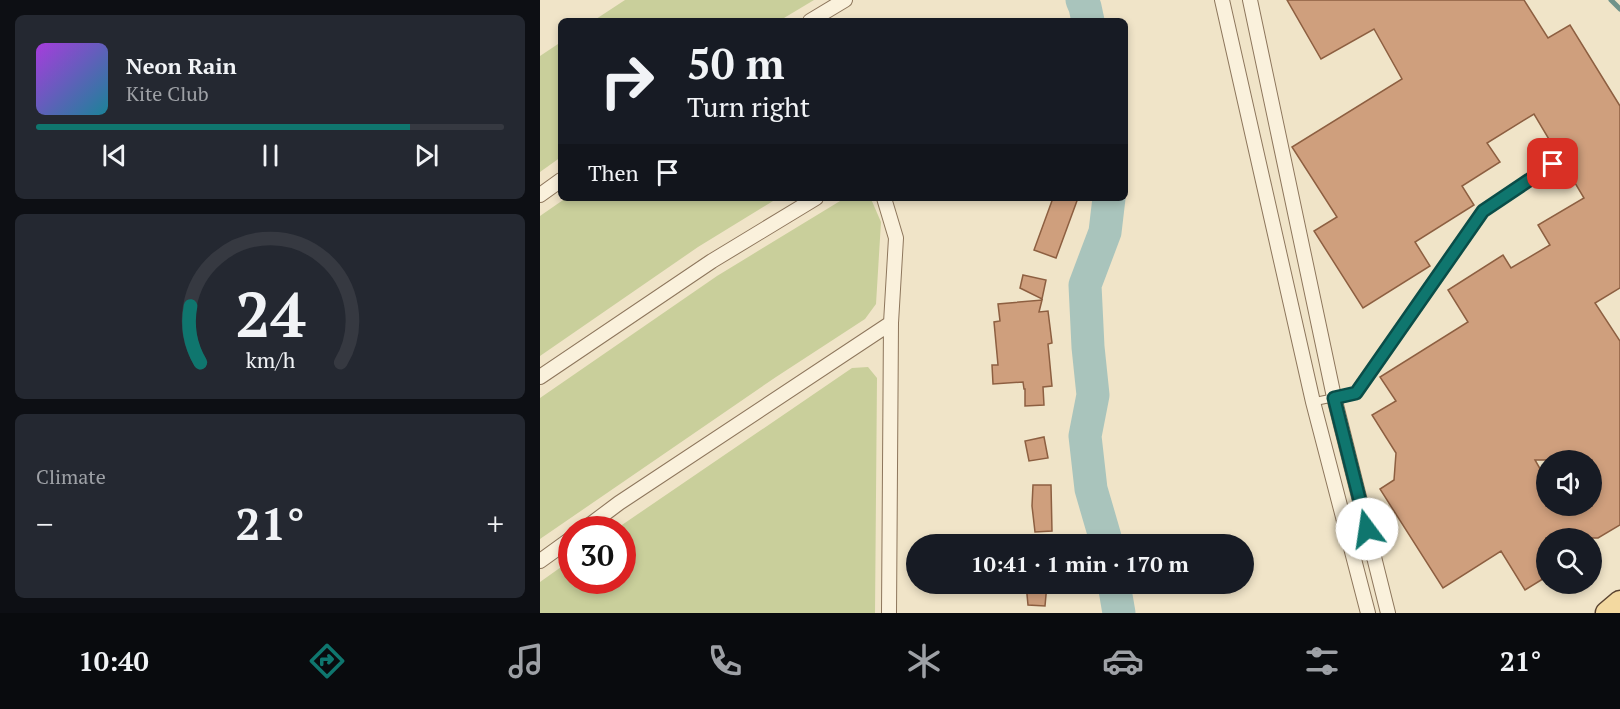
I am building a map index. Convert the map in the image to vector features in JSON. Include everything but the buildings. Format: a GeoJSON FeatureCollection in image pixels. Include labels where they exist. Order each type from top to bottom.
{"type":"FeatureCollection","features":[{"type":"Feature","properties":{"kind":"main road"},"geometry":{"type":"LineString","coordinates":[[1607,613],[1620,602]]}},
{"type":"Feature","properties":{"kind":"street"},"geometry":{"type":"LineString","coordinates":[[815,18],[845,0]]}},
{"type":"Feature","properties":{"kind":"street"},"geometry":{"type":"LineString","coordinates":[[1222,0],[1313,402],[1368,613]]}},
{"type":"Feature","properties":{"kind":"street"},"geometry":{"type":"LineString","coordinates":[[1250,0],[1334,398],[1388,613]]}},
{"type":"Feature","properties":{"kind":"street"},"geometry":{"type":"LineString","coordinates":[[540,195],[558,182]]}},
{"type":"Feature","properties":{"kind":"street"},"geometry":{"type":"LineString","coordinates":[[540,377],[712,261],[811,201]]}},
{"type":"Feature","properties":{"kind":"street"},"geometry":{"type":"LineString","coordinates":[[885,201],[896,238],[891,323],[889,613]]}},
{"type":"Feature","properties":{"kind":"street"},"geometry":{"type":"LineString","coordinates":[[602,516],[891,323]]}},
{"type":"Feature","properties":{"kind":"street"},"geometry":{"type":"LineString","coordinates":[[540,561],[558,548]]}},
{"type":"Feature","properties":{"kind":"lane"},"geometry":{"type":"LineString","coordinates":[[1313,402],[1356,393],[1483,211],[1553,164]]}},
{"type":"Feature","properties":{"kind":"green space"},"geometry":{"type":"Polygon","coordinates":[[[625,0],[814,0],[784,18],[598,18],[625,0]]]}},
{"type":"Feature","properties":{"kind":"green space"},"geometry":{"type":"Polygon","coordinates":[[[558,44],[558,159],[540,172],[540,56],[558,44]]]}},
{"type":"Feature","properties":{"kind":"green space"},"geometry":{"type":"Polygon","coordinates":[[[562,201],[773,201],[698,247],[540,356],[540,216],[562,201]]]}},
{"type":"Feature","properties":{"kind":"green space"},"geometry":{"type":"Polygon","coordinates":[[[840,201],[872,201],[881,222],[876,304],[865,319],[574,516],[558,516],[558,527],[540,539],[540,398],[717,276],[840,201]]]}},
{"type":"Feature","properties":{"kind":"green space"},"geometry":{"type":"Polygon","coordinates":[[[868,367],[877,378],[875,613],[540,613],[540,582],[558,569],[558,594],[636,594],[635,516],[852,368],[868,367]]]}},
{"type":"Feature","properties":{"kind":"waterway"},"geometry":{"type":"LineString","coordinates":[[1082,0],[1087,18]]}},
{"type":"Feature","properties":{"kind":"waterway"},"geometry":{"type":"LineString","coordinates":[[1611,0],[1620,9]]}},
{"type":"Feature","properties":{"kind":"waterway"},"geometry":{"type":"LineString","coordinates":[[1104,534],[1091,489],[1085,436],[1093,395],[1085,285],[1105,232],[1109,201]]}},
{"type":"Feature","properties":{"kind":"waterway"},"geometry":{"type":"LineString","coordinates":[[1116,594],[1119,613]]}},
{"type":"Feature","properties":{"kind":"route"},"geometry":{"type":"LineString","coordinates":[[1367,529],[1334,398],[1356,393],[1483,211],[1553,164]]}}]}
